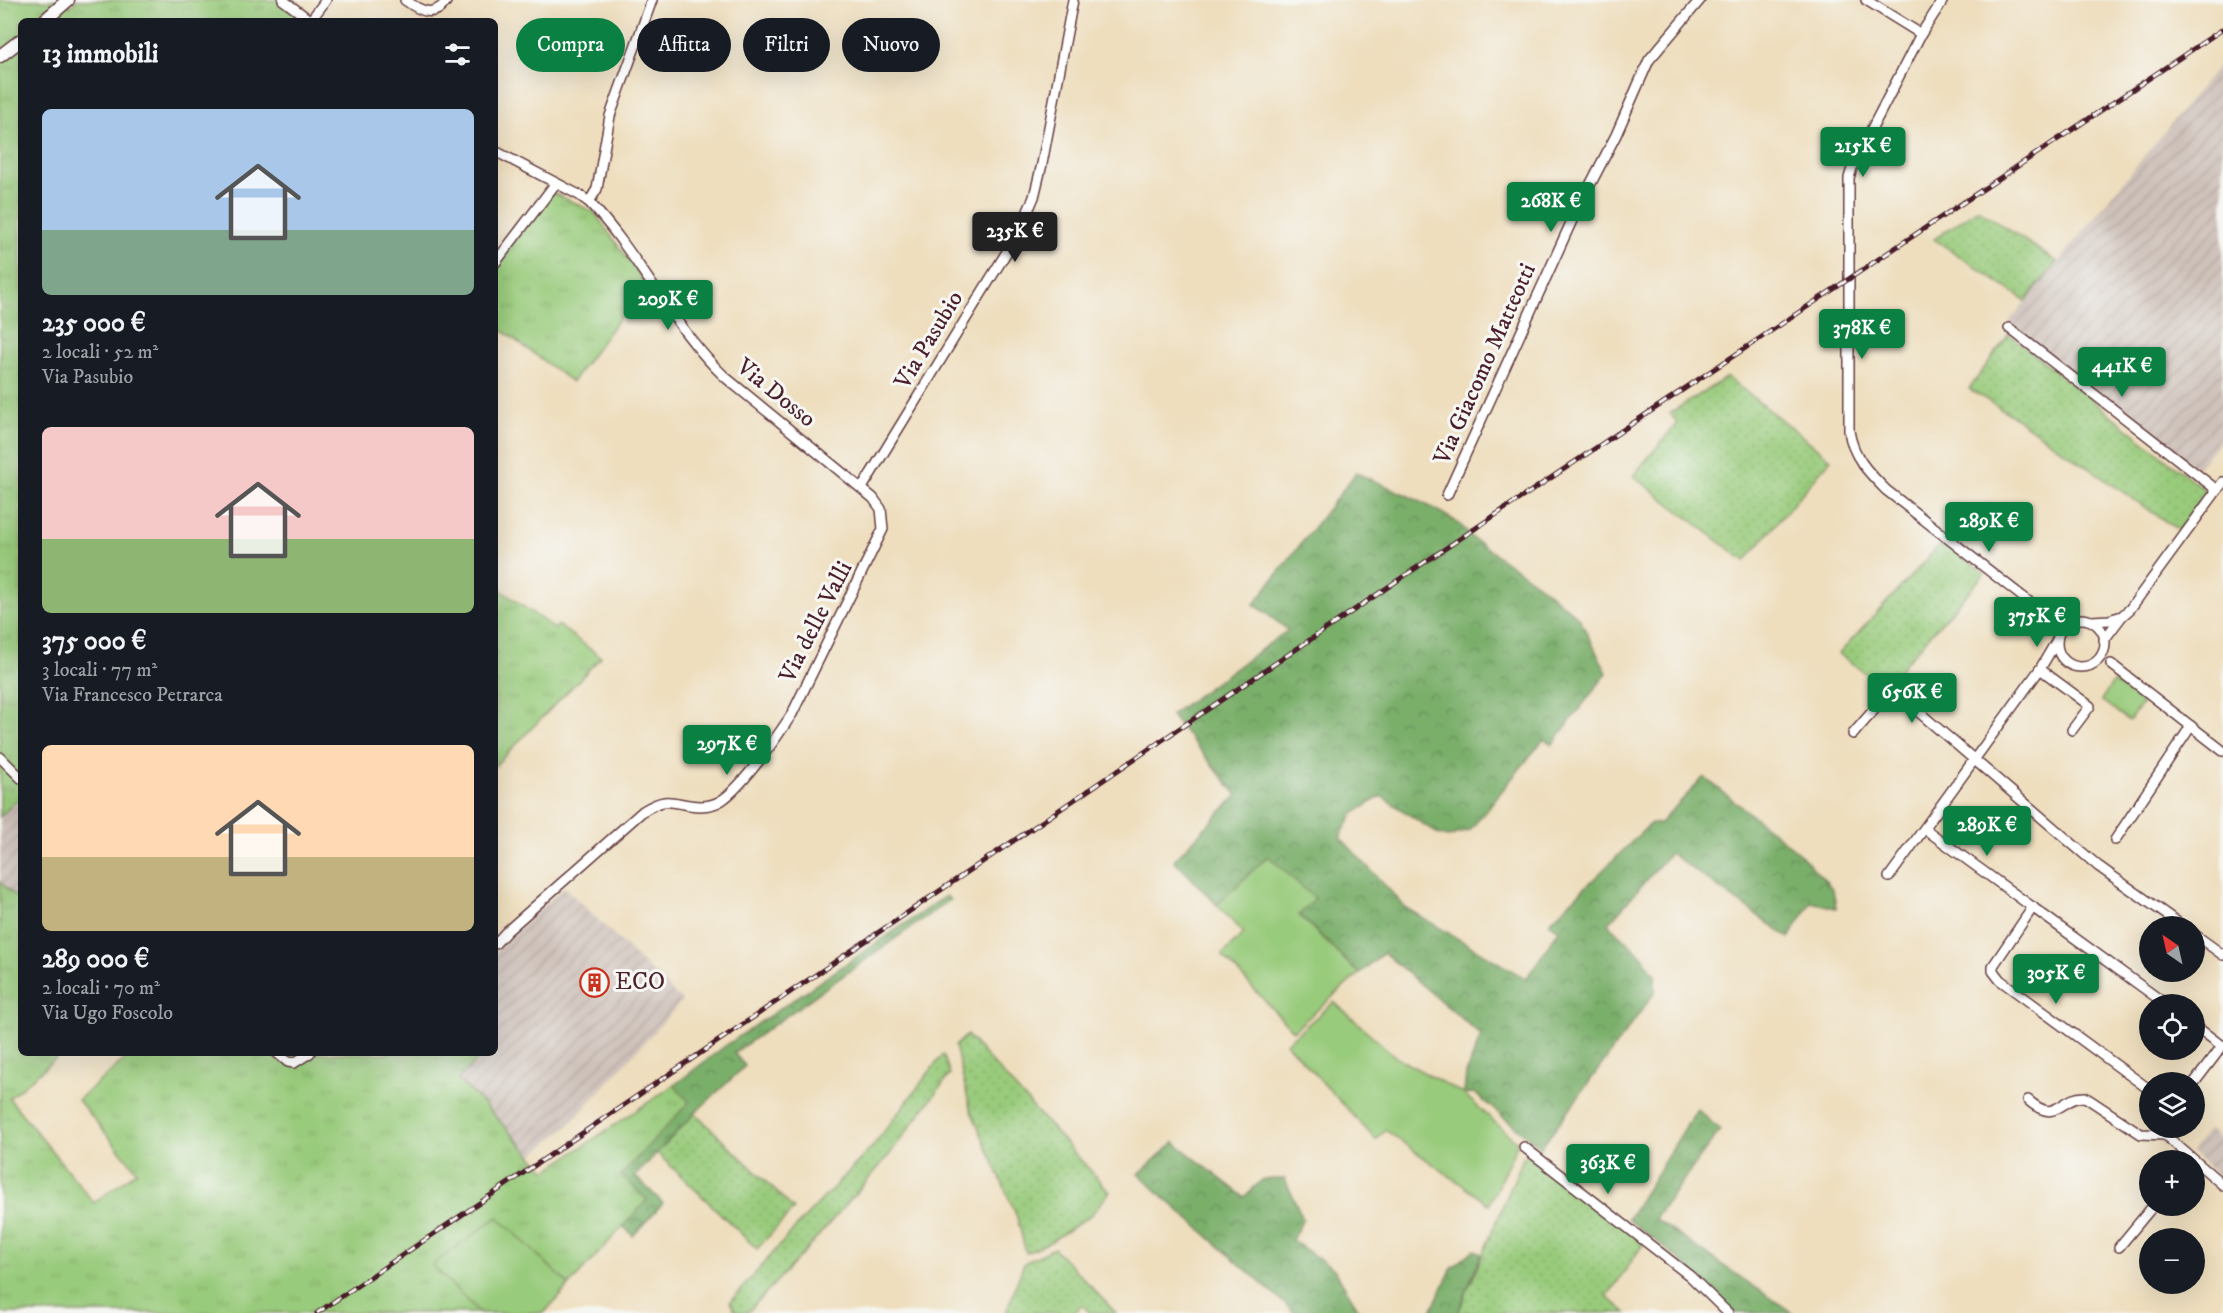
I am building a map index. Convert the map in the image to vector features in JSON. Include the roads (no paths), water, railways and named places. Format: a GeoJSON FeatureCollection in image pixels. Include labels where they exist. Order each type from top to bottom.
{"type":"FeatureCollection","features":[{"type":"Feature","properties":{"kind":"street"},"geometry":{"type":"LineString","coordinates":[[283,0],[307,18]]}},
{"type":"Feature","properties":{"kind":"street"},"geometry":{"type":"LineString","coordinates":[[313,18],[326,0]]}},
{"type":"Feature","properties":{"kind":"street"},"geometry":{"type":"LineString","coordinates":[[405,0],[419,10],[429,13],[437,10],[447,0]]}},
{"type":"Feature","properties":{"kind":"street"},"geometry":{"type":"LineString","coordinates":[[589,202],[597,189],[610,116],[652,0]]}},
{"type":"Feature","properties":{"kind":"street","name":"Via Pasubio"},"geometry":{"type":"LineString","coordinates":[[862,488],[1019,232],[1034,197],[1042,164],[1073,0]]}},
{"type":"Feature","properties":{"kind":"street","name":"Via Giacomo Matteotti"},"geometry":{"type":"LineString","coordinates":[[1447,495],[1574,216],[1616,135],[1649,60],[1700,0]]}},
{"type":"Feature","properties":{"kind":"street"},"geometry":{"type":"LineString","coordinates":[[1866,0],[1921,34]]}},
{"type":"Feature","properties":{"kind":"street"},"geometry":{"type":"LineString","coordinates":[[1943,0],[1921,34],[1849,178],[1849,431],[1853,449],[1864,469],[1886,490],[2051,619],[2058,638],[2061,656],[2067,662]]}},
{"type":"Feature","properties":{"kind":"street"},"geometry":{"type":"LineString","coordinates":[[48,18],[66,3]]}},
{"type":"Feature","properties":{"kind":"street"},"geometry":{"type":"LineString","coordinates":[[0,56],[18,42]]}},
{"type":"Feature","properties":{"kind":"street","name":"Via Dosso"},"geometry":{"type":"LineString","coordinates":[[498,153],[589,202],[705,359],[862,488]]}},
{"type":"Feature","properties":{"kind":"street"},"geometry":{"type":"LineString","coordinates":[[498,259],[556,183]]}},
{"type":"Feature","properties":{"kind":"street"},"geometry":{"type":"LineString","coordinates":[[2009,328],[2220,486],[2130,609],[2122,616],[2104,644],[2101,655],[2091,664]]}},
{"type":"Feature","properties":{"kind":"street","name":"Via delle Valli"},"geometry":{"type":"LineString","coordinates":[[498,941],[643,811],[663,801],[699,806],[712,805],[730,794],[758,761],[792,714],[879,540],[883,529],[882,509],[862,488]]}},
{"type":"Feature","properties":{"kind":"street"},"geometry":{"type":"LineString","coordinates":[[1889,877],[2040,669],[2064,626],[2078,619],[2109,620],[2122,616]]}},
{"type":"Feature","properties":{"kind":"street"},"geometry":{"type":"LineString","coordinates":[[2051,619],[2072,621]]}},
{"type":"Feature","properties":{"kind":"street"},"geometry":{"type":"LineString","coordinates":[[2091,621],[2098,626],[2111,664],[2223,751]]}},
{"type":"Feature","properties":{"kind":"street"},"geometry":{"type":"LineString","coordinates":[[2040,669],[2052,663],[2067,662],[2078,666],[2111,664]]}},
{"type":"Feature","properties":{"kind":"street"},"geometry":{"type":"LineString","coordinates":[[2040,669],[2090,706],[2072,730]]}},
{"type":"Feature","properties":{"kind":"street"},"geometry":{"type":"LineString","coordinates":[[1853,734],[1892,689],[2098,866],[2168,916]]}},
{"type":"Feature","properties":{"kind":"street"},"geometry":{"type":"LineString","coordinates":[[2115,840],[2191,726]]}},
{"type":"Feature","properties":{"kind":"street"},"geometry":{"type":"LineString","coordinates":[[0,757],[18,775]]}},
{"type":"Feature","properties":{"kind":"street"},"geometry":{"type":"LineString","coordinates":[[1925,829],[2152,994]]}},
{"type":"Feature","properties":{"kind":"street"},"geometry":{"type":"LineString","coordinates":[[2033,907],[1994,966],[1993,971],[1996,976],[2139,1082]]}},
{"type":"Feature","properties":{"kind":"street"},"geometry":{"type":"LineString","coordinates":[[2205,942],[2223,955]]}},
{"type":"Feature","properties":{"kind":"street"},"geometry":{"type":"LineString","coordinates":[[2202,1072],[2223,1045],[2205,1033]]}},
{"type":"Feature","properties":{"kind":"street"},"geometry":{"type":"LineString","coordinates":[[281,1056],[288,1062],[294,1063],[305,1056]]}},
{"type":"Feature","properties":{"kind":"street"},"geometry":{"type":"LineString","coordinates":[[2028,1100],[2036,1107],[2048,1112],[2076,1098],[2085,1097],[2139,1133]]}},
{"type":"Feature","properties":{"kind":"street"},"geometry":{"type":"LineString","coordinates":[[2172,1138],[2183,1150]]}},
{"type":"Feature","properties":{"kind":"street"},"geometry":{"type":"LineString","coordinates":[[1524,1147],[1675,1264],[1728,1313]]}},
{"type":"Feature","properties":{"kind":"street"},"geometry":{"type":"LineString","coordinates":[[2205,1170],[2223,1185]]}},
{"type":"Feature","properties":{"kind":"street"},"geometry":{"type":"LineString","coordinates":[[2119,1247],[2144,1216]]}},
{"type":"Feature","properties":{"kind":"railway"},"geometry":{"type":"LineString","coordinates":[[317,1313],[1419,566],[2223,29]]}},
{"type":"Feature","properties":{"kind":"place","name":"ECO"},"geometry":{"type":"Point","coordinates":[594,982]}}]}
